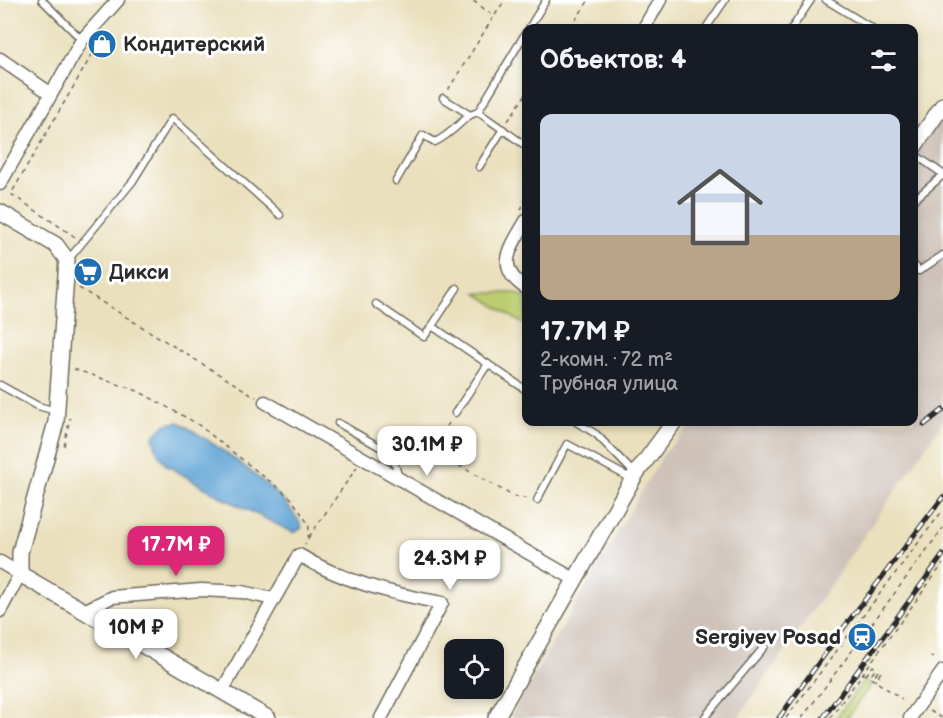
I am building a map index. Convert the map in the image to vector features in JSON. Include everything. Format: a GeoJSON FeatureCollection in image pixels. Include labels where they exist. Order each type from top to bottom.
{"type":"FeatureCollection","features":[{"type":"Feature","properties":{"kind":"street"},"geometry":{"type":"LineString","coordinates":[[0,184],[82,40],[118,0]]}},
{"type":"Feature","properties":{"kind":"street"},"geometry":{"type":"LineString","coordinates":[[646,24],[660,0]]}},
{"type":"Feature","properties":{"kind":"street"},"geometry":{"type":"LineString","coordinates":[[0,59],[50,93]]}},
{"type":"Feature","properties":{"kind":"street"},"geometry":{"type":"LineString","coordinates":[[918,141],[943,105]]}},
{"type":"Feature","properties":{"kind":"street"},"geometry":{"type":"LineString","coordinates":[[0,212],[56,245],[67,260],[57,411],[50,449],[20,552],[20,574],[0,611]]}},
{"type":"Feature","properties":{"kind":"street"},"geometry":{"type":"LineString","coordinates":[[522,228],[510,247],[507,266],[514,280],[522,285]]}},
{"type":"Feature","properties":{"kind":"street"},"geometry":{"type":"LineString","coordinates":[[265,402],[574,579]]}},
{"type":"Feature","properties":{"kind":"street"},"geometry":{"type":"LineString","coordinates":[[496,718],[634,477],[671,426]]}},
{"type":"Feature","properties":{"kind":"street"},"geometry":{"type":"LineString","coordinates":[[222,691],[298,555],[315,565],[397,595],[442,603],[381,718]]}},
{"type":"Feature","properties":{"kind":"street"},"geometry":{"type":"LineString","coordinates":[[0,562],[268,718]]}},
{"type":"Feature","properties":{"kind":"street"},"geometry":{"type":"LineString","coordinates":[[84,610],[112,597],[201,590],[242,592],[273,599]]}},
{"type":"Feature","properties":{"kind":"street"},"geometry":{"type":"LineString","coordinates":[[910,718],[943,671]]}},
{"type":"Feature","properties":{"kind":"lane"},"geometry":{"type":"LineString","coordinates":[[42,0],[82,40]]}},
{"type":"Feature","properties":{"kind":"lane"},"geometry":{"type":"LineString","coordinates":[[531,24],[546,0]]}},
{"type":"Feature","properties":{"kind":"lane"},"geometry":{"type":"LineString","coordinates":[[709,24],[725,0]]}},
{"type":"Feature","properties":{"kind":"lane"},"geometry":{"type":"LineString","coordinates":[[795,24],[811,0]]}},
{"type":"Feature","properties":{"kind":"lane"},"geometry":{"type":"LineString","coordinates":[[826,0],[865,24]]}},
{"type":"Feature","properties":{"kind":"lane"},"geometry":{"type":"LineString","coordinates":[[396,181],[423,135],[435,142],[450,135],[457,124],[478,112],[522,39]]}},
{"type":"Feature","properties":{"kind":"lane"},"geometry":{"type":"LineString","coordinates":[[443,98],[470,115]]}},
{"type":"Feature","properties":{"kind":"lane"},"geometry":{"type":"LineString","coordinates":[[478,112],[522,143]]}},
{"type":"Feature","properties":{"kind":"lane"},"geometry":{"type":"LineString","coordinates":[[67,260],[133,182],[172,118],[280,215]]}},
{"type":"Feature","properties":{"kind":"lane"},"geometry":{"type":"LineString","coordinates":[[479,167],[503,129]]}},
{"type":"Feature","properties":{"kind":"lane"},"geometry":{"type":"LineString","coordinates":[[918,157],[943,175],[918,197]]}},
{"type":"Feature","properties":{"kind":"lane"},"geometry":{"type":"LineString","coordinates":[[918,270],[943,255]]}},
{"type":"Feature","properties":{"kind":"lane"},"geometry":{"type":"LineString","coordinates":[[376,304],[424,337],[457,288]]}},
{"type":"Feature","properties":{"kind":"lane"},"geometry":{"type":"LineString","coordinates":[[432,326],[522,387]]}},
{"type":"Feature","properties":{"kind":"lane"},"geometry":{"type":"LineString","coordinates":[[455,413],[488,364]]}},
{"type":"Feature","properties":{"kind":"lane"},"geometry":{"type":"LineString","coordinates":[[0,385],[38,406],[57,411]]}},
{"type":"Feature","properties":{"kind":"lane"},"geometry":{"type":"LineString","coordinates":[[338,423],[392,454],[399,479]]}},
{"type":"Feature","properties":{"kind":"lane"},"geometry":{"type":"LineString","coordinates":[[583,426],[596,434],[634,477]]}},
{"type":"Feature","properties":{"kind":"lane"},"geometry":{"type":"LineString","coordinates":[[537,500],[567,444],[634,477]]}},
{"type":"Feature","properties":{"kind":"lane"},"geometry":{"type":"LineString","coordinates":[[704,718],[765,645]]}},
{"type":"Feature","properties":{"kind":"path"},"geometry":{"type":"LineString","coordinates":[[472,0],[494,16]]}},
{"type":"Feature","properties":{"kind":"path"},"geometry":{"type":"LineString","coordinates":[[443,98],[505,0]]}},
{"type":"Feature","properties":{"kind":"path"},"geometry":{"type":"LineString","coordinates":[[573,24],[589,0]]}},
{"type":"Feature","properties":{"kind":"path"},"geometry":{"type":"LineString","coordinates":[[503,129],[522,100]]}},
{"type":"Feature","properties":{"kind":"path"},"geometry":{"type":"LineString","coordinates":[[66,280],[265,402]]}},
{"type":"Feature","properties":{"kind":"path"},"geometry":{"type":"LineString","coordinates":[[61,365],[138,391],[196,423],[291,498],[309,525],[308,539]]}},
{"type":"Feature","properties":{"kind":"path"},"geometry":{"type":"LineString","coordinates":[[432,451],[455,413]]}},
{"type":"Feature","properties":{"kind":"path"},"geometry":{"type":"LineString","coordinates":[[393,458],[405,458],[428,448],[513,496],[537,500]]}},
{"type":"Feature","properties":{"kind":"path"},"geometry":{"type":"LineString","coordinates":[[298,555],[363,458]]}},
{"type":"Feature","properties":{"kind":"path"},"geometry":{"type":"LineString","coordinates":[[786,718],[943,510]]}},
{"type":"Feature","properties":{"kind":"path"},"geometry":{"type":"LineString","coordinates":[[802,718],[943,528]]}},
{"type":"Feature","properties":{"kind":"path"},"geometry":{"type":"LineString","coordinates":[[830,718],[943,564]]}},
{"type":"Feature","properties":{"kind":"path"},"geometry":{"type":"LineString","coordinates":[[910,609],[914,610]]}},
{"type":"Feature","properties":{"kind":"path"},"geometry":{"type":"LineString","coordinates":[[930,656],[934,658]]}},
{"type":"Feature","properties":{"kind":"path"},"geometry":{"type":"LineString","coordinates":[[866,675],[873,666],[876,668],[872,674],[874,676],[879,670],[881,672],[875,681]]}},
{"type":"Feature","properties":{"kind":"path"},"geometry":{"type":"LineString","coordinates":[[863,673],[903,699]]}},
{"type":"Feature","properties":{"kind":"path"},"geometry":{"type":"LineString","coordinates":[[930,711],[942,718]]}},
{"type":"Feature","properties":{"kind":"shaded area"},"geometry":{"type":"Polygon","coordinates":[[[943,107],[943,422],[738,718],[509,718],[664,453],[691,426],[918,426],[918,141],[943,107]]]}},
{"type":"Feature","properties":{"kind":"green space"},"geometry":{"type":"Polygon","coordinates":[[[476,293],[516,293],[522,296],[522,323],[476,293]]]}},
{"type":"Feature","properties":{"kind":"green space"},"geometry":{"type":"Polygon","coordinates":[[[864,680],[871,685],[847,718],[836,718],[864,680]]]}},
{"type":"Feature","properties":{"kind":"water"},"geometry":{"type":"Polygon","coordinates":[[[179,422],[229,455],[266,484],[282,499],[302,528],[294,533],[221,497],[166,465],[157,452],[153,437],[166,424],[179,422]]]}},
{"type":"Feature","properties":{"kind":"railway"},"geometry":{"type":"LineString","coordinates":[[924,425],[943,410]]}},
{"type":"Feature","properties":{"kind":"railway"},"geometry":{"type":"LineString","coordinates":[[779,718],[845,626],[943,497]]}},
{"type":"Feature","properties":{"kind":"railway"},"geometry":{"type":"LineString","coordinates":[[823,718],[943,555]]}},
{"type":"Feature","properties":{"kind":"place","name":"Кондитерский"},"geometry":{"type":"Point","coordinates":[102,44]}},
{"type":"Feature","properties":{"kind":"place","name":"Дикси"},"geometry":{"type":"Point","coordinates":[88,272]}},
{"type":"Feature","properties":{"kind":"place","name":"Sergiyev Posad"},"geometry":{"type":"Point","coordinates":[862,637]}}]}
